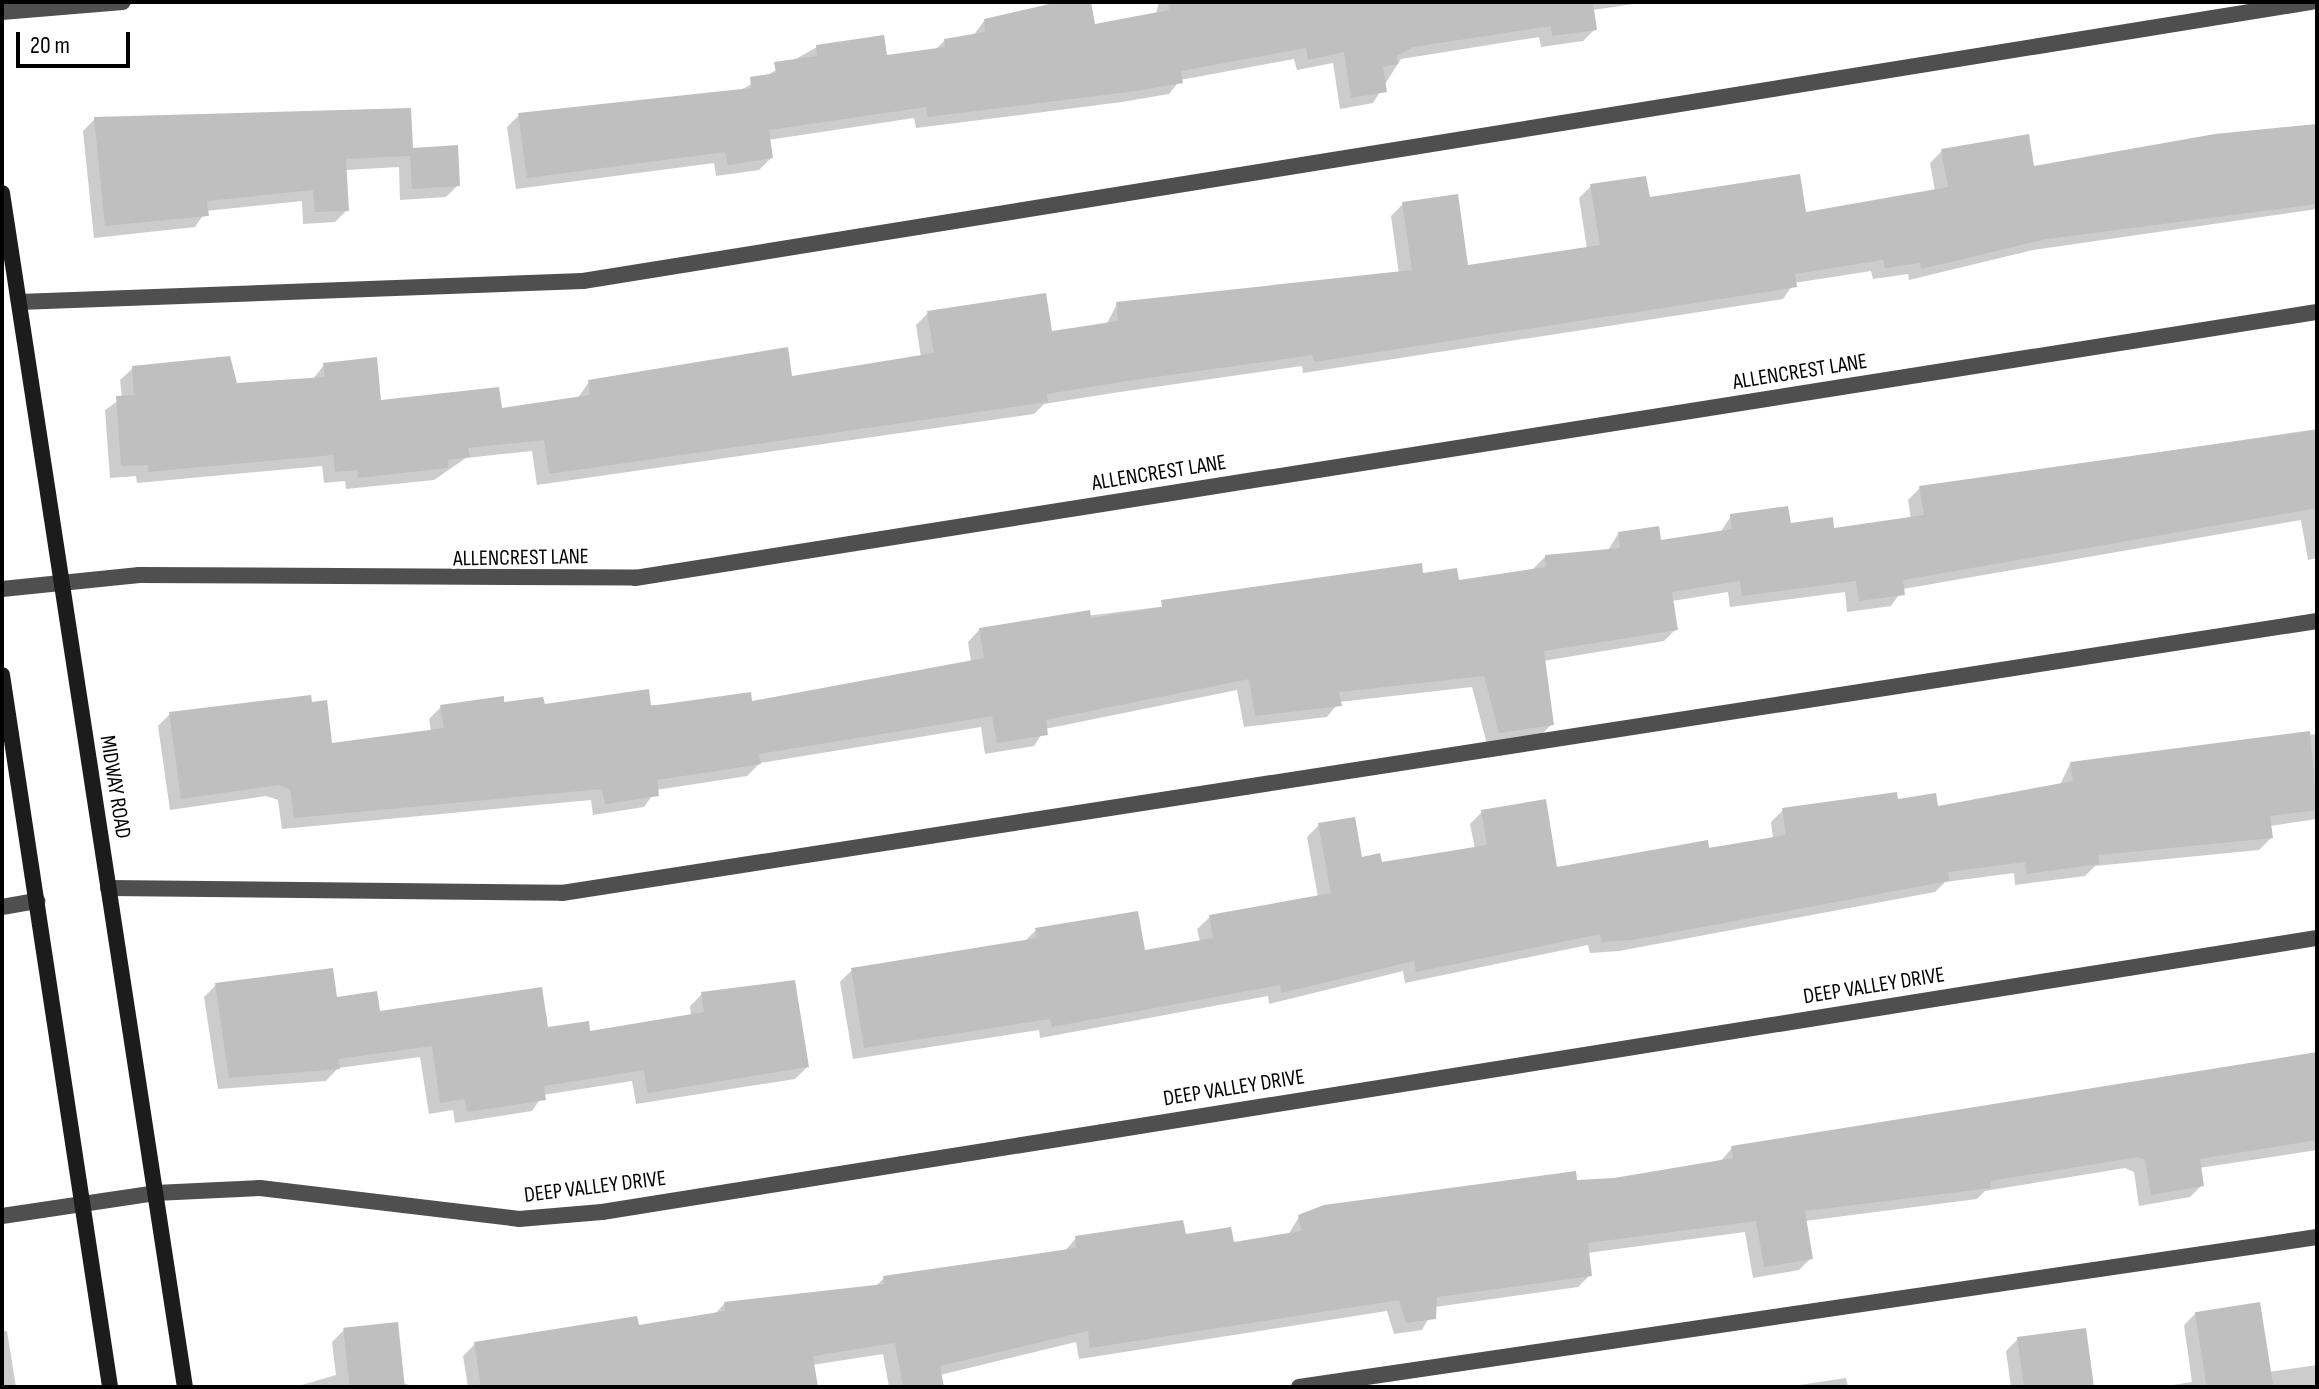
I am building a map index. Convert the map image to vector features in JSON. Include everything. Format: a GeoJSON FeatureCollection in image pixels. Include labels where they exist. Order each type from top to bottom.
{"type":"FeatureCollection","features":[{"type":"Feature","properties":{"kind":"main road","name":"MIDWAY ROAD"},"geometry":{"type":"LineString","coordinates":[[2,193],[185,1387]]}},
{"type":"Feature","properties":{"kind":"main road"},"geometry":{"type":"LineString","coordinates":[[2,675],[110,1387]]}},
{"type":"Feature","properties":{"kind":"street"},"geometry":{"type":"LineString","coordinates":[[2,12],[123,2]]}},
{"type":"Feature","properties":{"kind":"street"},"geometry":{"type":"LineString","coordinates":[[19,302],[583,281],[2312,2]]}},
{"type":"Feature","properties":{"kind":"street","name":"ALLENCREST LANE"},"geometry":{"type":"LineString","coordinates":[[2,589],[139,575],[635,578],[2317,312]]}},
{"type":"Feature","properties":{"kind":"street"},"geometry":{"type":"LineString","coordinates":[[108,888],[562,893],[2317,621]]}},
{"type":"Feature","properties":{"kind":"street"},"geometry":{"type":"LineString","coordinates":[[2,907],[37,901]]}},
{"type":"Feature","properties":{"kind":"street","name":"DEEP VALLEY DRIVE"},"geometry":{"type":"LineString","coordinates":[[2,1216],[155,1193],[315,1192],[519,1219],[602,1212],[2317,938]]}},
{"type":"Feature","properties":{"kind":"street"},"geometry":{"type":"LineString","coordinates":[[1299,1387],[2317,1237]]}},
{"type":"Feature","properties":{"kind":"building"},"geometry":{"type":"Polygon","coordinates":[[[1058,2],[1091,2],[1095,24],[1169,10],[1168,2],[1593,2],[1597,30],[1552,36],[1551,26],[1414,47],[1397,56],[1398,64],[1383,67],[1387,92],[1351,98],[1344,52],[1308,60],[1306,48],[1181,71],[1183,83],[1136,91],[927,117],[926,107],[769,130],[773,158],[728,165],[725,152],[527,178],[518,113],[751,88],[750,77],[776,73],[774,62],[817,56],[816,45],[884,35],[887,55],[945,47],[944,39],[985,32],[984,19],[1058,2]]]}},
{"type":"Feature","properties":{"kind":"building"},"geometry":{"type":"Polygon","coordinates":[[[411,108],[413,148],[458,145],[460,186],[412,189],[410,156],[346,159],[349,211],[315,212],[313,190],[207,201],[209,216],[105,226],[94,117],[411,108]]]}},
{"type":"Feature","properties":{"kind":"building"},"geometry":{"type":"Polygon","coordinates":[[[2317,124],[2317,204],[2047,239],[1921,269],[1920,263],[1885,268],[1883,260],[1795,274],[1797,287],[1314,362],[1313,355],[1127,381],[1047,394],[1048,402],[549,474],[544,440],[468,448],[470,457],[448,460],[448,468],[358,478],[357,470],[335,472],[333,455],[148,472],[148,465],[121,466],[116,396],[134,395],[132,366],[230,356],[237,383],[325,377],[323,363],[377,357],[381,400],[499,387],[502,408],[590,395],[588,380],[788,347],[792,376],[934,353],[927,311],[1046,293],[1052,331],[1118,321],[1116,302],[1412,270],[1402,202],[1458,194],[1468,265],[1600,245],[1590,184],[1646,176],[1650,197],[1800,174],[1806,212],[1948,187],[1941,149],[2029,134],[2034,166],[2215,134],[2317,124]]]}},
{"type":"Feature","properties":{"kind":"building"},"geometry":{"type":"Polygon","coordinates":[[[2317,430],[2317,508],[1903,580],[1905,595],[1859,601],[1856,581],[1742,596],[1740,581],[1672,592],[1678,630],[1544,651],[1554,725],[1499,733],[1484,676],[1339,692],[1342,706],[1255,716],[1249,679],[1046,720],[1048,735],[997,743],[992,716],[759,754],[761,764],[657,780],[659,796],[605,804],[602,789],[294,818],[290,789],[279,785],[181,799],[169,712],[311,695],[312,702],[327,700],[332,743],[444,728],[440,705],[504,696],[504,702],[543,697],[545,704],[649,689],[651,706],[751,692],[752,701],[984,658],[979,628],[1090,610],[1091,618],[1162,607],[1161,600],[1422,563],[1423,573],[1457,568],[1459,580],[1546,567],[1545,555],[1620,548],[1618,532],[1659,526],[1661,540],[1732,529],[1730,514],[1788,506],[1791,523],[1833,517],[1834,528],[1924,515],[1919,486],[2317,430]]]}},
{"type":"Feature","properties":{"kind":"building"},"geometry":{"type":"Polygon","coordinates":[[[2310,731],[2317,810],[2270,816],[2273,838],[2098,855],[2099,864],[2027,874],[2025,862],[1948,872],[1949,881],[1632,940],[1602,942],[1600,934],[1416,972],[1414,961],[1281,993],[1280,985],[1052,1027],[1050,1019],[864,1048],[851,968],[1037,938],[1035,928],[1138,911],[1145,950],[1213,938],[1209,915],[1331,893],[1318,823],[1355,817],[1362,857],[1380,853],[1382,862],[1487,845],[1481,810],[1546,799],[1557,867],[1708,840],[1709,848],[1786,835],[1782,808],[1897,792],[1898,799],[1936,793],[1938,806],[2073,781],[2070,762],[2310,731]]]}},
{"type":"Feature","properties":{"kind":"building"},"geometry":{"type":"Polygon","coordinates":[[[333,968],[337,997],[377,991],[380,1011],[542,987],[548,1027],[589,1021],[590,1031],[704,1012],[701,992],[795,980],[809,1067],[647,1093],[644,1070],[544,1086],[546,1100],[467,1112],[465,1099],[440,1103],[432,1046],[338,1059],[340,1069],[229,1078],[215,983],[333,968]]]}},
{"type":"Feature","properties":{"kind":"building"},"geometry":{"type":"Polygon","coordinates":[[[2317,1052],[2317,1140],[2200,1159],[2204,1186],[2151,1195],[2145,1160],[2138,1157],[1990,1181],[1991,1188],[1805,1211],[1813,1259],[1764,1267],[1756,1221],[1588,1243],[1592,1276],[1437,1297],[1436,1319],[1406,1323],[1399,1300],[1090,1348],[1088,1331],[940,1366],[944,1387],[903,1387],[895,1343],[813,1356],[818,1387],[481,1387],[474,1342],[637,1316],[639,1325],[725,1311],[724,1302],[884,1284],[883,1276],[1076,1248],[1075,1236],[1183,1220],[1186,1234],[1231,1227],[1234,1242],[1301,1231],[1298,1215],[1324,1205],[1576,1171],[1577,1180],[1614,1178],[1733,1158],[1731,1146],[2317,1052]]]}},
{"type":"Feature","properties":{"kind":"building"},"geometry":{"type":"Polygon","coordinates":[[[2260,1302],[2273,1387],[2207,1387],[2195,1312],[2260,1302]]]}},
{"type":"Feature","properties":{"kind":"building"},"geometry":{"type":"Polygon","coordinates":[[[398,1322],[405,1387],[350,1387],[343,1328],[398,1322]]]}},
{"type":"Feature","properties":{"kind":"building"},"geometry":{"type":"Polygon","coordinates":[[[2086,1328],[2094,1387],[2024,1387],[2017,1337],[2086,1328]]]}}]}
